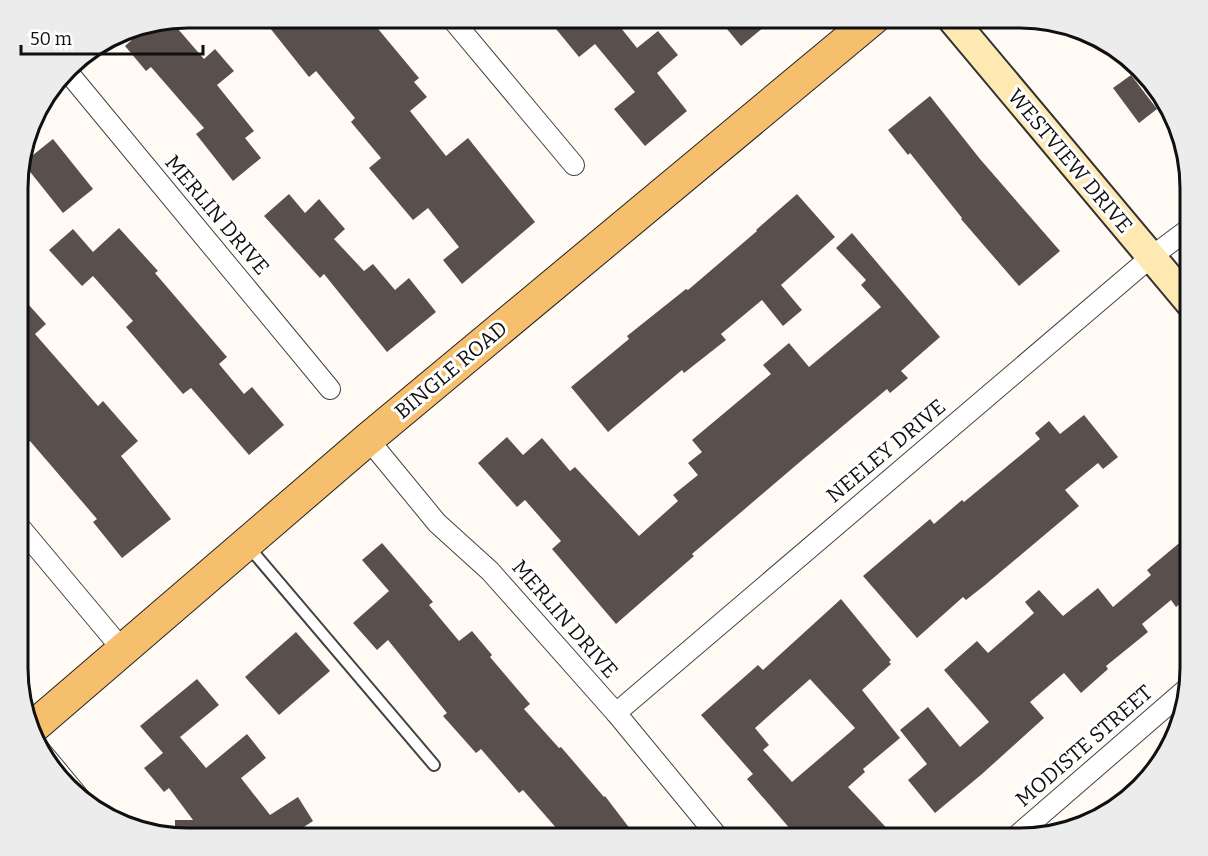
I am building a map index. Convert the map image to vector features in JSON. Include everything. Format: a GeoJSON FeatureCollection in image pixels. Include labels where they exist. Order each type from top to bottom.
{"type":"FeatureCollection","features":[{"type":"Feature","properties":{"kind":"main road","name":"BINGLE ROAD"},"geometry":{"type":"LineString","coordinates":[[39,722],[368,439],[861,29]]}},
{"type":"Feature","properties":{"kind":"main road","name":"WESTVIEW DRIVE"},"geometry":{"type":"LineString","coordinates":[[960,29],[1179,290]]}},
{"type":"Feature","properties":{"kind":"street"},"geometry":{"type":"LineString","coordinates":[[460,29],[574,165]]}},
{"type":"Feature","properties":{"kind":"street","name":"MERLIN DRIVE"},"geometry":{"type":"LineString","coordinates":[[73,78],[330,389]]}},
{"type":"Feature","properties":{"kind":"street","name":"NEELEY DRIVE"},"geometry":{"type":"LineString","coordinates":[[616,713],[1151,257],[1179,236]]}},
{"type":"Feature","properties":{"kind":"street","name":"MERLIN DRIVE"},"geometry":{"type":"LineString","coordinates":[[368,439],[437,523],[490,571],[616,713],[710,828]]}},
{"type":"Feature","properties":{"kind":"street"},"geometry":{"type":"LineString","coordinates":[[29,537],[122,649]]}},
{"type":"Feature","properties":{"kind":"street","name":"MODISTE STREET"},"geometry":{"type":"LineString","coordinates":[[1026,827],[1176,698]]}},
{"type":"Feature","properties":{"kind":"lane"},"geometry":{"type":"LineString","coordinates":[[246,543],[434,765]]}},
{"type":"Feature","properties":{"kind":"building"},"geometry":{"type":"Polygon","coordinates":[[[178,29],[204,59],[215,49],[234,71],[217,85],[254,131],[245,138],[261,158],[233,181],[196,134],[204,128],[151,67],[146,71],[125,46],[133,39],[147,34],[178,29]]]}},
{"type":"Feature","properties":{"kind":"building"},"geometry":{"type":"Polygon","coordinates":[[[271,29],[378,29],[419,78],[414,82],[427,97],[410,111],[446,156],[468,138],[535,222],[462,284],[443,260],[459,247],[428,208],[413,220],[369,168],[381,158],[351,122],[355,118],[316,71],[309,77],[271,29]]]}},
{"type":"Feature","properties":{"kind":"building"},"geometry":{"type":"Polygon","coordinates":[[[556,29],[622,29],[637,48],[658,31],[678,55],[657,73],[687,111],[645,146],[614,109],[635,92],[595,44],[579,57],[556,29]]]}},
{"type":"Feature","properties":{"kind":"building"},"geometry":{"type":"Polygon","coordinates":[[[727,29],[762,29],[741,46],[727,29]]]}},
{"type":"Feature","properties":{"kind":"building"},"geometry":{"type":"Polygon","coordinates":[[[1131,75],[1157,109],[1139,123],[1113,88],[1131,75]]]}},
{"type":"Feature","properties":{"kind":"building"},"geometry":{"type":"Polygon","coordinates":[[[930,96],[980,159],[1060,251],[1019,286],[961,219],[910,153],[908,155],[888,130],[930,96]]]}},
{"type":"Feature","properties":{"kind":"building"},"geometry":{"type":"Polygon","coordinates":[[[53,139],[93,189],[63,213],[30,171],[32,156],[53,139]]]}},
{"type":"Feature","properties":{"kind":"building"},"geometry":{"type":"Polygon","coordinates":[[[289,194],[305,213],[319,199],[345,229],[334,239],[364,271],[373,264],[395,290],[409,278],[436,312],[387,352],[324,274],[320,278],[264,216],[289,194]]]}},
{"type":"Feature","properties":{"kind":"building"},"geometry":{"type":"Polygon","coordinates":[[[797,194],[835,237],[781,285],[802,310],[783,326],[762,300],[721,334],[726,340],[684,373],[682,370],[608,432],[571,387],[629,339],[627,336],[686,289],[688,290],[797,194]]]}},
{"type":"Feature","properties":{"kind":"building"},"geometry":{"type":"Polygon","coordinates":[[[119,228],[158,271],[155,273],[227,357],[219,364],[244,394],[252,387],[284,425],[249,455],[191,388],[183,394],[126,327],[133,321],[93,276],[82,286],[49,250],[73,229],[93,252],[119,228]]]}},
{"type":"Feature","properties":{"kind":"building"},"geometry":{"type":"Polygon","coordinates":[[[852,233],[940,337],[901,371],[908,378],[890,393],[887,389],[801,461],[692,554],[694,556],[616,624],[552,549],[561,541],[525,500],[517,507],[478,463],[507,437],[523,455],[542,438],[570,471],[575,467],[639,536],[678,501],[673,495],[698,475],[688,463],[702,452],[692,440],[771,374],[763,365],[789,343],[809,367],[881,307],[861,285],[866,280],[836,248],[852,233]]]}},
{"type":"Feature","properties":{"kind":"building"},"geometry":{"type":"Polygon","coordinates":[[[28,304],[46,324],[35,334],[98,406],[103,401],[138,441],[121,456],[171,519],[122,558],[93,522],[97,519],[30,441],[29,442],[28,304]]]}},
{"type":"Feature","properties":{"kind":"building"},"geometry":{"type":"Polygon","coordinates":[[[1084,415],[1118,457],[1103,469],[1098,463],[1065,490],[1079,506],[966,600],[963,597],[917,638],[863,576],[930,519],[934,524],[1040,439],[1035,433],[1049,421],[1060,434],[1084,415]]]}},
{"type":"Feature","properties":{"kind":"building"},"geometry":{"type":"Polygon","coordinates":[[[382,543],[433,602],[429,605],[459,641],[472,631],[492,655],[490,657],[530,704],[524,709],[605,796],[629,828],[556,827],[523,790],[519,793],[481,749],[476,753],[443,716],[447,713],[388,640],[377,650],[353,623],[389,591],[362,560],[382,543]]]}},
{"type":"Feature","properties":{"kind":"building"},"geometry":{"type":"Polygon","coordinates":[[[1179,543],[1179,605],[1176,607],[1171,600],[1142,624],[1148,632],[1106,666],[1108,669],[1081,693],[1064,673],[1030,702],[1044,718],[935,813],[908,780],[927,764],[900,730],[928,707],[960,747],[989,722],[944,670],[977,641],[988,653],[1034,613],[1025,602],[1039,590],[1063,616],[1098,588],[1113,607],[1151,575],[1147,570],[1179,543]]]}},
{"type":"Feature","properties":{"kind":"building"},"geometry":{"type":"Polygon","coordinates":[[[841,599],[891,660],[889,662],[891,664],[862,690],[900,738],[863,769],[865,772],[848,787],[886,828],[789,828],[747,779],[753,774],[701,715],[758,665],[763,670],[841,599]],[[810,679],[755,728],[769,745],[763,750],[792,782],[855,728],[810,679]]]}},
{"type":"Feature","properties":{"kind":"building"},"geometry":{"type":"Polygon","coordinates":[[[296,632],[330,671],[279,715],[245,677],[296,632]]]}},
{"type":"Feature","properties":{"kind":"building"},"geometry":{"type":"Polygon","coordinates":[[[197,679],[219,705],[180,737],[206,768],[247,734],[266,758],[241,778],[270,815],[298,797],[313,821],[304,827],[175,827],[175,820],[193,820],[169,788],[164,792],[144,768],[163,753],[140,726],[197,679]]]}}]}
